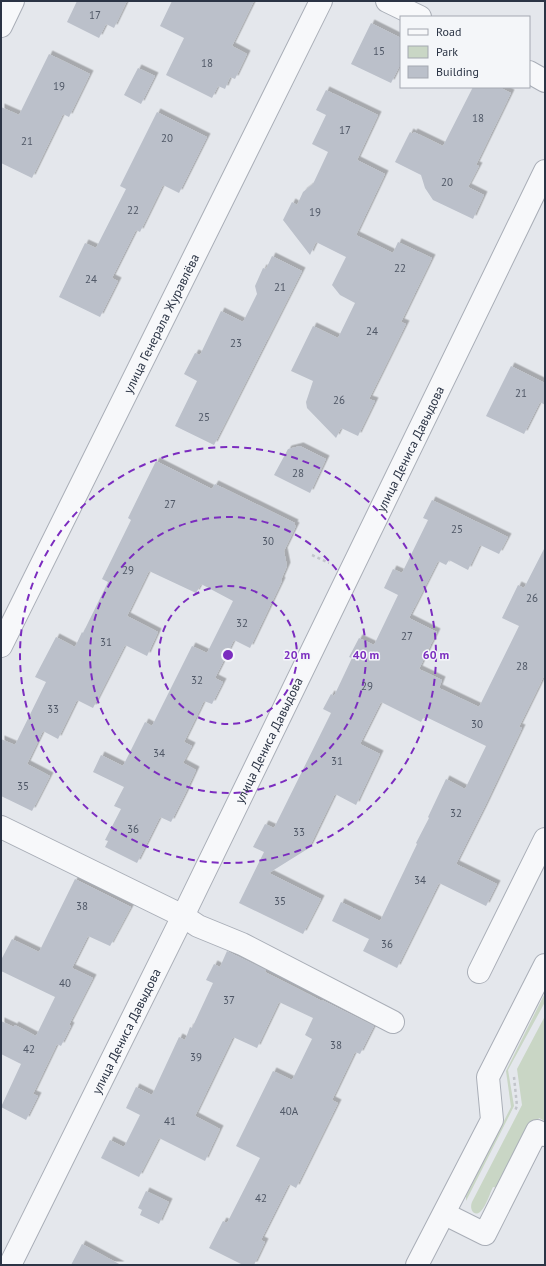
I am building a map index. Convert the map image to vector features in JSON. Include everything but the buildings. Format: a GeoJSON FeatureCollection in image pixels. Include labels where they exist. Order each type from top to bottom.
{"type":"FeatureCollection","features":[{"type":"Feature","properties":{"kind":"street"},"geometry":{"type":"LineString","coordinates":[[1,26],[14,1]]}},
{"type":"Feature","properties":{"kind":"street","name":"улица Генерала Журавлёва"},"geometry":{"type":"LineString","coordinates":[[1,646],[321,1]]}},
{"type":"Feature","properties":{"kind":"street"},"geometry":{"type":"LineString","coordinates":[[387,1],[418,16]]}},
{"type":"Feature","properties":{"kind":"street"},"geometry":{"type":"LineString","coordinates":[[530,73],[545,81]]}},
{"type":"Feature","properties":{"kind":"street","name":"улица Дениса Давыдова"},"geometry":{"type":"LineString","coordinates":[[10,1265],[183,916],[545,171]]}},
{"type":"Feature","properties":{"kind":"street"},"geometry":{"type":"LineString","coordinates":[[1,827],[183,916],[198,926],[242,944],[393,1022]]}},
{"type":"Feature","properties":{"kind":"street"},"geometry":{"type":"LineString","coordinates":[[479,972],[545,839]]}},
{"type":"Feature","properties":{"kind":"street"},"geometry":{"type":"LineString","coordinates":[[417,1265],[445,1214],[492,1120],[488,1077],[545,965]]}},
{"type":"Feature","properties":{"kind":"street"},"geometry":{"type":"LineString","coordinates":[[445,1214],[485,1234],[537,1131],[545,1135]]}},
{"type":"Feature","properties":{"kind":"green space"},"geometry":{"type":"Polygon","coordinates":[[[545,993],[545,1002],[508,1070],[514,1106],[466,1201],[466,1196],[511,1107],[506,1071],[545,993]]]}},
{"type":"Feature","properties":{"kind":"green space"},"geometry":{"type":"Polygon","coordinates":[[[545,1016],[545,1121],[539,1118],[503,1189],[493,1187],[483,1209],[476,1214],[473,1212],[471,1207],[472,1202],[522,1105],[517,1069],[545,1016]]]}}]}
